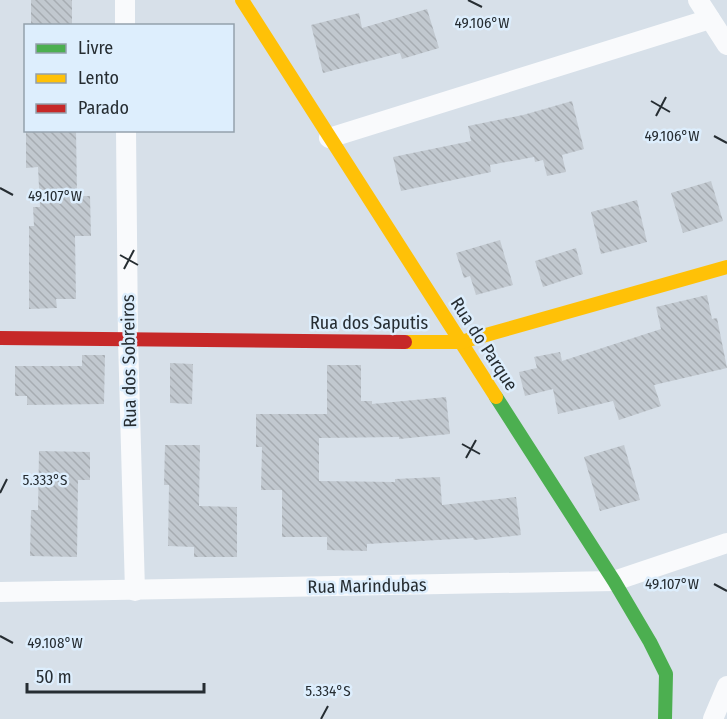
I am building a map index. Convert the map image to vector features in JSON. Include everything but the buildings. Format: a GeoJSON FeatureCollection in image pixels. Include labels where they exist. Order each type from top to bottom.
{"type":"FeatureCollection","features":[{"type":"Feature","properties":{"kind":"street"},"geometry":{"type":"LineString","coordinates":[[125,0],[125,24]]}},
{"type":"Feature","properties":{"kind":"street","name":"Rua do Parque"},"geometry":{"type":"LineString","coordinates":[[242,0],[614,581],[650,642],[666,674],[665,719]]}},
{"type":"Feature","properties":{"kind":"street"},"geometry":{"type":"LineString","coordinates":[[698,0],[727,45]]}},
{"type":"Feature","properties":{"kind":"street"},"geometry":{"type":"LineString","coordinates":[[329,138],[710,19]]}},
{"type":"Feature","properties":{"kind":"street","name":"Rua dos Sobreiros"},"geometry":{"type":"LineString","coordinates":[[126,132],[128,339],[135,591]]}},
{"type":"Feature","properties":{"kind":"street","name":"Rua dos Saputis"},"geometry":{"type":"LineString","coordinates":[[0,338],[462,342],[727,267]]}},
{"type":"Feature","properties":{"kind":"street","name":"Rua Marindubas"},"geometry":{"type":"LineString","coordinates":[[0,592],[614,581],[727,543]]}},
{"type":"Feature","properties":{"kind":"street"},"geometry":{"type":"LineString","coordinates":[[712,719],[727,686]]}},
{"type":"Feature","properties":{"kind":"traffic: fast"},"geometry":{"type":"LineString","coordinates":[[496,397],[614,581],[650,642],[666,674],[665,719]]}},
{"type":"Feature","properties":{"kind":"traffic: slow"},"geometry":{"type":"LineString","coordinates":[[242,0],[496,397]]}},
{"type":"Feature","properties":{"kind":"traffic: slow"},"geometry":{"type":"LineString","coordinates":[[405,342],[461,342],[727,267]]}},
{"type":"Feature","properties":{"kind":"traffic: jam"},"geometry":{"type":"LineString","coordinates":[[0,338],[405,342]]}}]}
